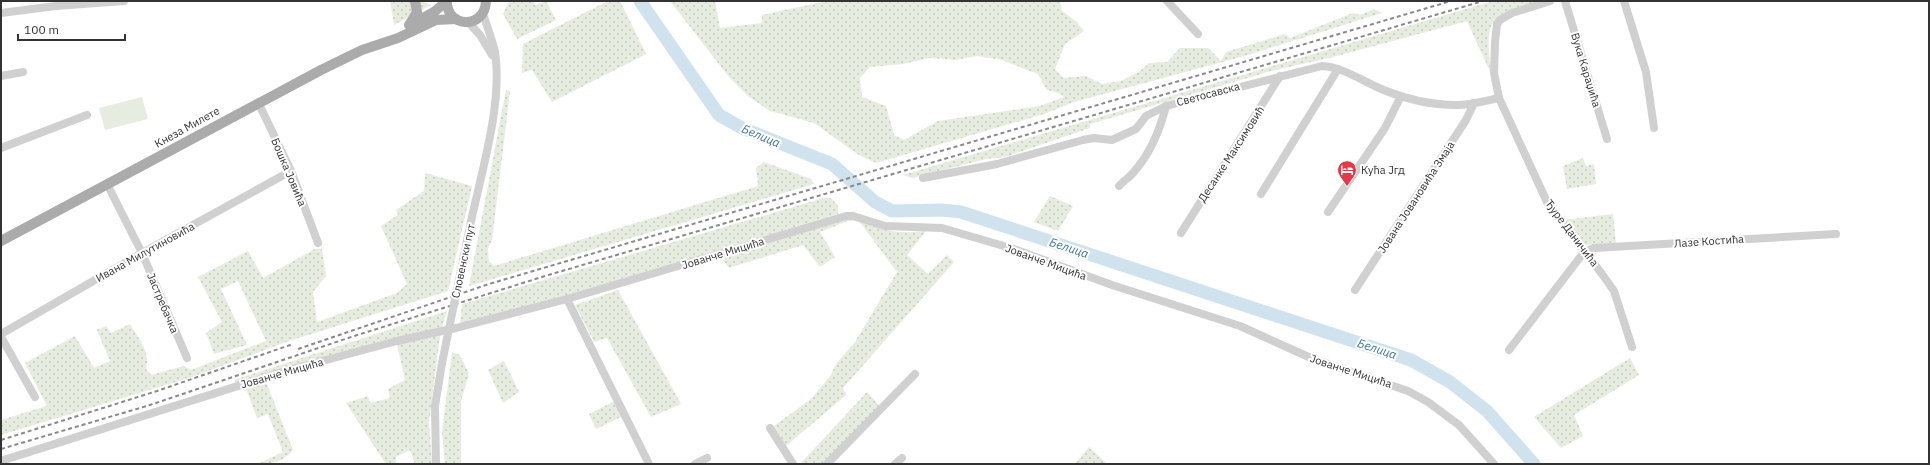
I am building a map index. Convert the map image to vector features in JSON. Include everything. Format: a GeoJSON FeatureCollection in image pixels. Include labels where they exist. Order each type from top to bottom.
{"type":"FeatureCollection","features":[{"type":"Feature","properties":{"kind":"main road"},"geometry":{"type":"LineString","coordinates":[[409,25],[416,12],[415,1]]}},
{"type":"Feature","properties":{"kind":"main road"},"geometry":{"type":"LineString","coordinates":[[447,1],[450,13],[456,19]]}},
{"type":"Feature","properties":{"kind":"main road","name":"Кнеза Милете"},"geometry":{"type":"LineString","coordinates":[[387,40],[393,34],[434,12],[447,1]]}},
{"type":"Feature","properties":{"kind":"main road"},"geometry":{"type":"LineString","coordinates":[[468,22],[477,20],[483,14],[486,1]]}},
{"type":"Feature","properties":{"kind":"main road","name":"Кнеза Милете"},"geometry":{"type":"LineString","coordinates":[[1,241],[258,102],[321,70],[387,40],[398,38],[436,20],[456,19],[468,22]]}},
{"type":"Feature","properties":{"kind":"street"},"geometry":{"type":"LineString","coordinates":[[1,13],[56,6],[124,1]]}},
{"type":"Feature","properties":{"kind":"street"},"geometry":{"type":"LineString","coordinates":[[1167,1],[1198,34]]}},
{"type":"Feature","properties":{"kind":"street","name":"Ђуре Даничића"},"geometry":{"type":"LineString","coordinates":[[1550,1],[1512,13],[1500,20],[1495,42],[1494,73],[1499,98],[1547,202],[1614,292],[1632,347]]}},
{"type":"Feature","properties":{"kind":"street","name":"Вука Караџића"},"geometry":{"type":"LineString","coordinates":[[1565,1],[1607,139]]}},
{"type":"Feature","properties":{"kind":"street"},"geometry":{"type":"LineString","coordinates":[[1624,1],[1646,72],[1654,128]]}},
{"type":"Feature","properties":{"kind":"street","name":"Словенски пут"},"geometry":{"type":"LineString","coordinates":[[436,464],[435,406],[442,363],[496,101],[497,79],[493,44],[483,14]]}},
{"type":"Feature","properties":{"kind":"street"},"geometry":{"type":"LineString","coordinates":[[468,22],[480,35],[495,59]]}},
{"type":"Feature","properties":{"kind":"street","name":"Светосавска"},"geometry":{"type":"LineString","coordinates":[[923,178],[997,164],[1083,140],[1094,138],[1112,140],[1136,129],[1146,116],[1166,106],[1322,66],[1338,69],[1401,96],[1438,104],[1457,105],[1499,98]]}},
{"type":"Feature","properties":{"kind":"street"},"geometry":{"type":"LineString","coordinates":[[1261,194],[1338,69]]}},
{"type":"Feature","properties":{"kind":"street"},"geometry":{"type":"LineString","coordinates":[[1,76],[23,72]]}},
{"type":"Feature","properties":{"kind":"street","name":"Десанке Максимовић"},"geometry":{"type":"LineString","coordinates":[[1181,233],[1280,76]]}},
{"type":"Feature","properties":{"kind":"street"},"geometry":{"type":"LineString","coordinates":[[1328,212],[1385,128],[1401,96]]}},
{"type":"Feature","properties":{"kind":"street","name":"Бошка Јовића"},"geometry":{"type":"LineString","coordinates":[[258,102],[291,171],[318,243]]}},
{"type":"Feature","properties":{"kind":"street","name":"Јована Јовановића Змаја"},"geometry":{"type":"LineString","coordinates":[[1355,290],[1466,120],[1474,103]]}},
{"type":"Feature","properties":{"kind":"street"},"geometry":{"type":"LineString","coordinates":[[1119,186],[1134,172],[1156,138],[1166,106]]}},
{"type":"Feature","properties":{"kind":"street"},"geometry":{"type":"LineString","coordinates":[[1,148],[87,115]]}},
{"type":"Feature","properties":{"kind":"street","name":"Ивана Милутиновића"},"geometry":{"type":"LineString","coordinates":[[1,336],[142,253],[291,171]]}},
{"type":"Feature","properties":{"kind":"street","name":"Јастребачка"},"geometry":{"type":"LineString","coordinates":[[107,184],[142,253],[187,358]]}},
{"type":"Feature","properties":{"kind":"street","name":"Јованче Мицића"},"geometry":{"type":"LineString","coordinates":[[1,461],[285,371],[397,341],[456,328],[567,299],[846,216],[853,216],[885,226],[942,228],[1014,249],[1112,285],[1240,326],[1311,358],[1408,390],[1428,402],[1459,425],[1494,464]]}},
{"type":"Feature","properties":{"kind":"street","name":"Лазе Костића"},"geometry":{"type":"LineString","coordinates":[[1584,252],[1594,248],[1836,234]]}},
{"type":"Feature","properties":{"kind":"street"},"geometry":{"type":"LineString","coordinates":[[1509,350],[1584,252]]}},
{"type":"Feature","properties":{"kind":"street"},"geometry":{"type":"LineString","coordinates":[[567,299],[649,464]]}},
{"type":"Feature","properties":{"kind":"street"},"geometry":{"type":"LineString","coordinates":[[1,336],[35,397]]}},
{"type":"Feature","properties":{"kind":"street"},"geometry":{"type":"LineString","coordinates":[[827,464],[915,374]]}},
{"type":"Feature","properties":{"kind":"street"},"geometry":{"type":"LineString","coordinates":[[770,428],[793,464]]}},
{"type":"Feature","properties":{"kind":"street"},"geometry":{"type":"LineString","coordinates":[[695,464],[707,458]]}},
{"type":"Feature","properties":{"kind":"street"},"geometry":{"type":"LineString","coordinates":[[895,464],[902,458]]}},
{"type":"Feature","properties":{"kind":"shaded area"},"geometry":{"type":"Polygon","coordinates":[[[390,1],[420,1],[431,5],[394,25],[390,1]]]}},
{"type":"Feature","properties":{"kind":"shaded area"},"geometry":{"type":"Polygon","coordinates":[[[509,1],[533,1],[535,5],[546,1],[556,20],[517,39],[503,14],[509,1]]]}},
{"type":"Feature","properties":{"kind":"shaded area"},"geometry":{"type":"Polygon","coordinates":[[[608,1],[620,1],[646,54],[552,102],[532,70],[522,73],[523,44],[608,1]]]}},
{"type":"Feature","properties":{"kind":"shaded area"},"geometry":{"type":"Polygon","coordinates":[[[670,1],[715,1],[720,28],[762,23],[762,15],[827,1],[1060,1],[1062,11],[1077,22],[1084,31],[1065,44],[1055,69],[1063,78],[1086,76],[1102,84],[1121,81],[1139,72],[1149,63],[1167,62],[1180,48],[1208,48],[1221,61],[1226,52],[1285,34],[1290,38],[1353,13],[1360,15],[1374,9],[1382,13],[1248,55],[1074,102],[1044,114],[876,163],[859,155],[814,123],[770,111],[748,96],[729,77],[670,1]],[[977,56],[955,60],[930,58],[903,64],[870,67],[860,78],[862,97],[886,106],[894,135],[904,140],[938,121],[1040,106],[1064,97],[1059,93],[1047,90],[1038,74],[1002,60],[977,56]]]}},
{"type":"Feature","properties":{"kind":"shaded area"},"geometry":{"type":"Polygon","coordinates":[[[1493,1],[1542,1],[1519,7],[1504,13],[1493,23],[1490,30],[1489,40],[1491,74],[1467,21],[1333,57],[1271,71],[1090,124],[1090,128],[1005,157],[986,159],[912,178],[903,175],[1493,1]]]}},
{"type":"Feature","properties":{"kind":"shaded area"},"geometry":{"type":"Polygon","coordinates":[[[506,90],[510,91],[492,240],[488,248],[489,261],[494,266],[758,186],[756,168],[764,162],[811,179],[814,184],[469,286],[506,90]]]}},
{"type":"Feature","properties":{"kind":"shaded area"},"geometry":{"type":"Polygon","coordinates":[[[142,97],[148,119],[105,130],[99,108],[142,97]]]}},
{"type":"Feature","properties":{"kind":"shaded area"},"geometry":{"type":"Polygon","coordinates":[[[1583,158],[1586,166],[1594,164],[1596,184],[1567,189],[1563,166],[1583,158]]]}},
{"type":"Feature","properties":{"kind":"shaded area"},"geometry":{"type":"Polygon","coordinates":[[[425,173],[472,186],[448,291],[289,341],[192,377],[1,435],[1,420],[47,406],[25,363],[75,336],[94,368],[110,361],[97,330],[106,326],[111,333],[130,324],[143,345],[147,357],[146,369],[151,375],[184,366],[191,370],[266,341],[238,281],[221,289],[247,345],[214,354],[206,333],[222,322],[198,277],[248,251],[263,278],[315,249],[322,249],[326,276],[313,292],[317,322],[397,293],[407,284],[381,226],[398,215],[396,210],[424,191],[425,173]]]}},
{"type":"Feature","properties":{"kind":"shaded area"},"geometry":{"type":"Polygon","coordinates":[[[1050,196],[1073,206],[1058,231],[1034,222],[1050,196]]]}},
{"type":"Feature","properties":{"kind":"shaded area"},"geometry":{"type":"Polygon","coordinates":[[[824,198],[831,198],[838,206],[838,214],[557,298],[460,324],[462,304],[824,198]]]}},
{"type":"Feature","properties":{"kind":"shaded area"},"geometry":{"type":"Polygon","coordinates":[[[1613,214],[1616,243],[1584,245],[1564,220],[1613,214]]]}},
{"type":"Feature","properties":{"kind":"shaded area"},"geometry":{"type":"Polygon","coordinates":[[[844,219],[856,221],[848,221],[820,232],[835,257],[820,267],[803,245],[729,268],[722,258],[844,219]]]}},
{"type":"Feature","properties":{"kind":"shaded area"},"geometry":{"type":"Polygon","coordinates":[[[860,222],[896,232],[926,231],[907,255],[928,274],[947,255],[954,262],[843,388],[846,395],[786,446],[774,426],[811,399],[831,375],[836,364],[855,342],[897,272],[860,222]]]}},
{"type":"Feature","properties":{"kind":"shaded area"},"geometry":{"type":"Polygon","coordinates":[[[618,290],[681,404],[651,417],[607,338],[594,342],[575,305],[618,290]]]}},
{"type":"Feature","properties":{"kind":"shaded area"},"geometry":{"type":"Polygon","coordinates":[[[447,311],[442,327],[236,383],[234,380],[447,311]]]}},
{"type":"Feature","properties":{"kind":"shaded area"},"geometry":{"type":"Polygon","coordinates":[[[440,336],[429,422],[432,464],[415,464],[410,450],[396,457],[396,464],[386,464],[346,403],[368,396],[370,403],[390,398],[388,389],[405,380],[397,344],[440,336]]]}},
{"type":"Feature","properties":{"kind":"shaded area"},"geometry":{"type":"Polygon","coordinates":[[[452,352],[460,355],[469,374],[461,401],[461,464],[445,464],[442,432],[452,352]]]}},
{"type":"Feature","properties":{"kind":"shaded area"},"geometry":{"type":"Polygon","coordinates":[[[1630,358],[1639,375],[1574,415],[1583,436],[1561,448],[1534,417],[1630,358]]]}},
{"type":"Feature","properties":{"kind":"shaded area"},"geometry":{"type":"Polygon","coordinates":[[[504,361],[519,392],[503,403],[488,370],[504,361]]]}},
{"type":"Feature","properties":{"kind":"shaded area"},"geometry":{"type":"Polygon","coordinates":[[[266,382],[293,450],[277,462],[258,464],[283,452],[268,414],[257,418],[245,386],[266,382]]]}},
{"type":"Feature","properties":{"kind":"shaded area"},"geometry":{"type":"Polygon","coordinates":[[[867,392],[880,406],[823,464],[800,464],[867,392]]]}},
{"type":"Feature","properties":{"kind":"shaded area"},"geometry":{"type":"Polygon","coordinates":[[[615,401],[623,416],[596,429],[589,414],[615,401]]]}},
{"type":"Feature","properties":{"kind":"shaded area"},"geometry":{"type":"Polygon","coordinates":[[[1089,447],[1107,464],[1075,464],[1089,447]]]}},
{"type":"Feature","properties":{"kind":"waterway","name":"Белица"},"geometry":{"type":"LineString","coordinates":[[640,1],[719,115],[742,128],[832,164],[875,202],[892,211],[942,210],[961,212],[1411,360],[1450,382],[1487,411],[1534,464]]}},
{"type":"Feature","properties":{"kind":"railway"},"geometry":{"type":"LineString","coordinates":[[298,349],[489,284],[1451,1]]}},
{"type":"Feature","properties":{"kind":"railway"},"geometry":{"type":"LineString","coordinates":[[1,449],[150,405],[348,338],[545,276],[1483,1]]}},
{"type":"Feature","properties":{"kind":"railway"},"geometry":{"type":"LineString","coordinates":[[1,440],[157,391],[293,344]]}},
{"type":"Feature","properties":{"kind":"place","name":"Кућа Јгд"},"geometry":{"type":"Point","coordinates":[1347,187]}}]}
